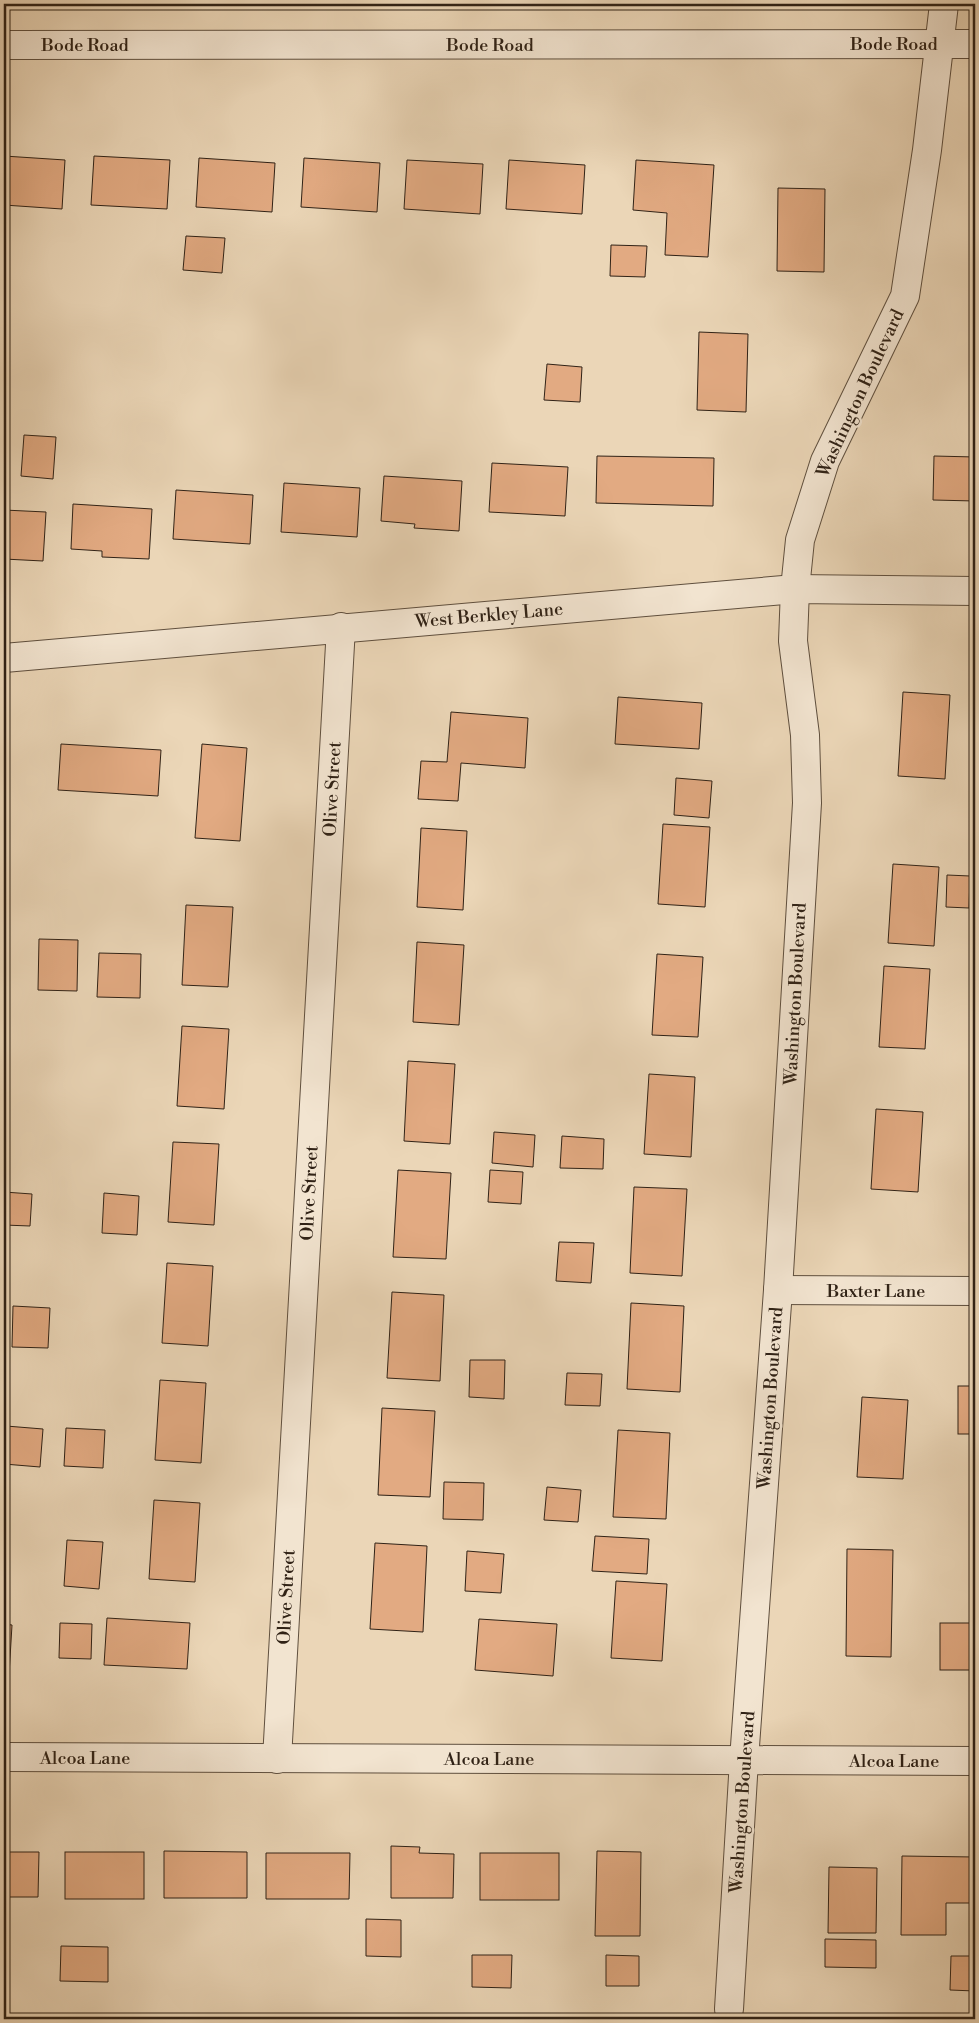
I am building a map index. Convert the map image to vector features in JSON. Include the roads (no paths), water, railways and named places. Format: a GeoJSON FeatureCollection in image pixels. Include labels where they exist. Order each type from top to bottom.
{"type":"FeatureCollection","features":[{"type":"Feature","properties":{"kind":"street","name":"Washington Boulevard"},"geometry":{"type":"LineString","coordinates":[[729,2009],[744,1760],[778,1290],[807,804],[805,735],[793,641],[794,589],[800,540],[825,461],[905,296],[944,4]]}},
{"type":"Feature","properties":{"kind":"street","name":"Bode Road"},"geometry":{"type":"LineString","coordinates":[[4,46],[975,44]]}},
{"type":"Feature","properties":{"kind":"street","name":"West Berkley Lane"},"geometry":{"type":"LineString","coordinates":[[4,658],[341,627],[794,589],[975,591]]}},
{"type":"Feature","properties":{"kind":"street","name":"Olive Street"},"geometry":{"type":"LineString","coordinates":[[277,1759],[341,627]]}},
{"type":"Feature","properties":{"kind":"street","name":"Baxter Lane"},"geometry":{"type":"LineString","coordinates":[[778,1290],[975,1291]]}},
{"type":"Feature","properties":{"kind":"street","name":"Alcoa Lane"},"geometry":{"type":"LineString","coordinates":[[4,1757],[975,1761]]}}]}
